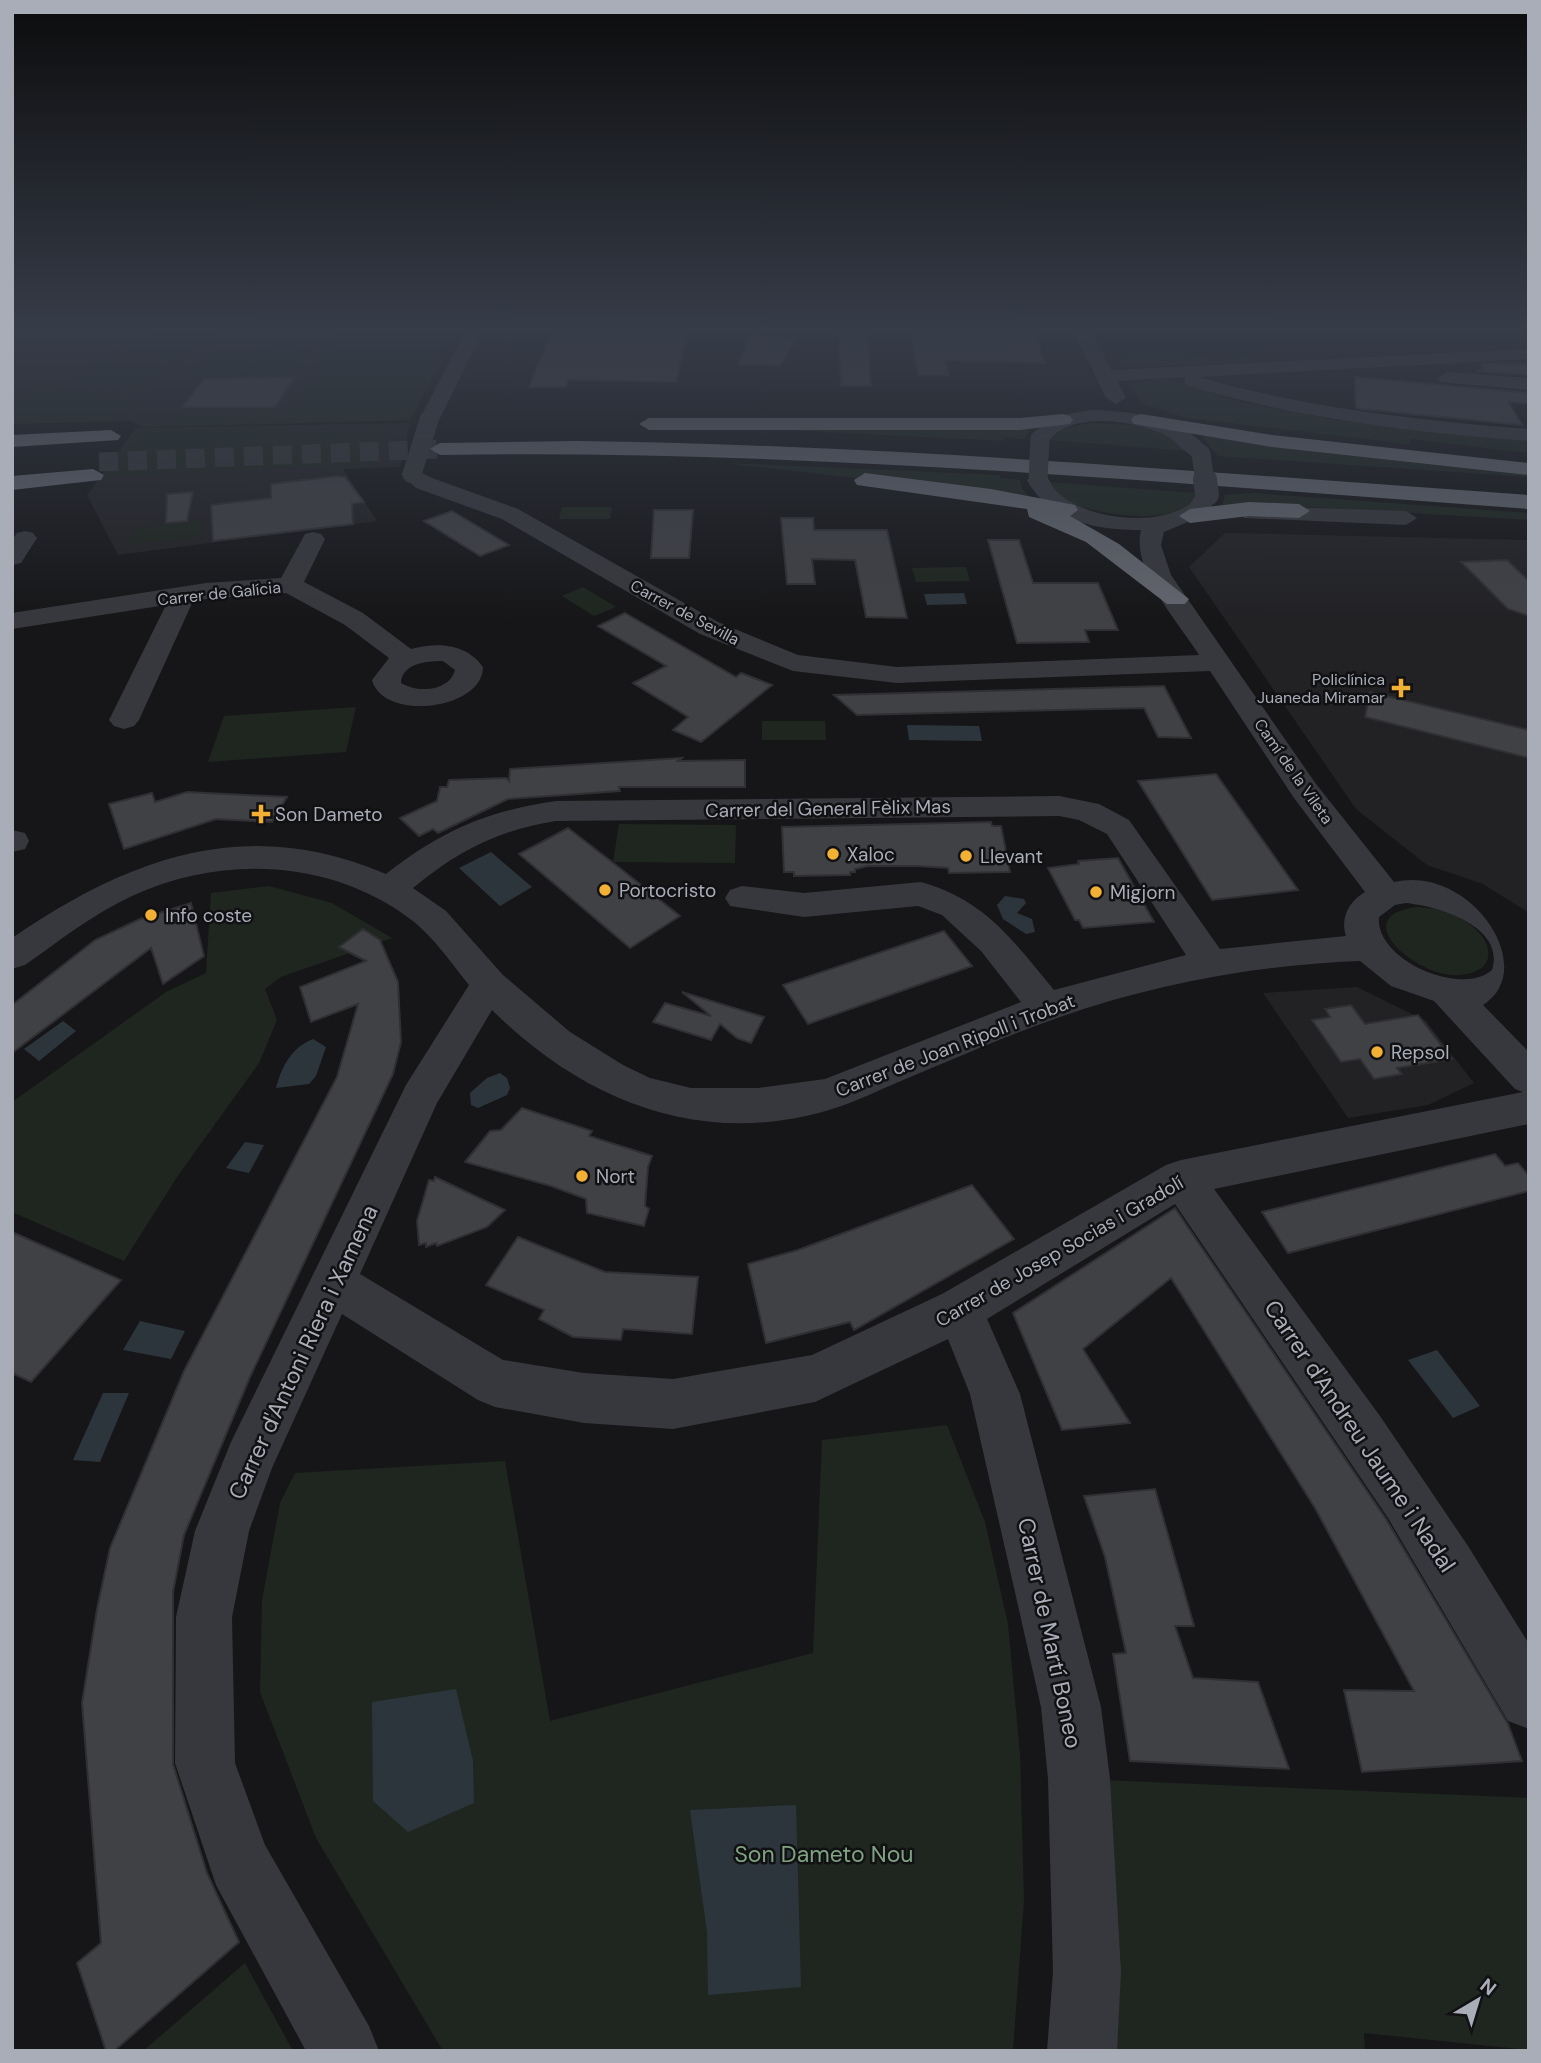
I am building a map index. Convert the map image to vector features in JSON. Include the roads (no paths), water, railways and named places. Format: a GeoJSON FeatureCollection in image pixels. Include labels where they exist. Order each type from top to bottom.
{"type":"FeatureCollection","features":[{"type":"Feature","properties":{"kind":"highway"},"geometry":{"type":"LineString","coordinates":[[439,439],[469,428]]}},
{"type":"Feature","properties":{"kind":"highway"},"geometry":{"type":"LineString","coordinates":[[1189,428],[1272,441],[1529,470]]}},
{"type":"Feature","properties":{"kind":"highway"},"geometry":{"type":"LineString","coordinates":[[439,439],[678,438],[900,446],[1529,488]]}},
{"type":"Feature","properties":{"kind":"highway"},"geometry":{"type":"LineString","coordinates":[[439,439],[633,462],[799,474]]}},
{"type":"Feature","properties":{"kind":"highway"},"geometry":{"type":"LineString","coordinates":[[439,439],[899,458],[1529,502]]}},
{"type":"Feature","properties":{"kind":"highway"},"geometry":{"type":"LineString","coordinates":[[12,441],[103,455]]}},
{"type":"Feature","properties":{"kind":"highway"},"geometry":{"type":"LineString","coordinates":[[12,456],[103,455]]}},
{"type":"Feature","properties":{"kind":"highway"},"geometry":{"type":"LineString","coordinates":[[12,468],[103,455]]}},
{"type":"Feature","properties":{"kind":"highway"},"geometry":{"type":"LineString","coordinates":[[12,483],[103,455]]}},
{"type":"Feature","properties":{"kind":"highway"},"geometry":{"type":"LineString","coordinates":[[839,477],[1070,511]]}},
{"type":"Feature","properties":{"kind":"highway"},"geometry":{"type":"LineString","coordinates":[[877,482],[996,502],[1063,520],[1105,542],[1133,569],[1176,599]]}},
{"type":"Feature","properties":{"kind":"highway"},"geometry":{"type":"LineString","coordinates":[[1190,516],[1249,509],[1431,519]]}},
{"type":"Feature","properties":{"kind":"street","name":"Carrer de Sevilla"},"geometry":{"type":"LineString","coordinates":[[443,428],[439,439],[412,474],[424,483],[510,514],[709,628],[793,663],[897,675],[1219,662]]}},
{"type":"Feature","properties":{"kind":"street"},"geometry":{"type":"LineString","coordinates":[[1049,428],[1040,439],[1038,480],[1043,493],[1070,511],[1127,523],[1167,522],[1190,516],[1203,507],[1207,494],[1201,454],[1188,437],[1167,428]]}},
{"type":"Feature","properties":{"kind":"street"},"geometry":{"type":"LineString","coordinates":[[1462,428],[1529,435]]}},
{"type":"Feature","properties":{"kind":"street","name":"Camí de la Vileta"},"geometry":{"type":"LineString","coordinates":[[1070,511],[1101,527],[1159,575],[1305,791],[1385,894]]}},
{"type":"Feature","properties":{"kind":"street"},"geometry":{"type":"LineString","coordinates":[[1159,575],[1164,537],[1176,527],[1201,519],[1254,513],[1406,518]]}},
{"type":"Feature","properties":{"kind":"street","name":"Camí de la Vileta"},"geometry":{"type":"LineString","coordinates":[[1159,575],[1149,538],[1153,528],[1167,522]]}},
{"type":"Feature","properties":{"kind":"street"},"geometry":{"type":"LineString","coordinates":[[12,558],[25,538]]}},
{"type":"Feature","properties":{"kind":"street"},"geometry":{"type":"LineString","coordinates":[[290,585],[313,539]]}},
{"type":"Feature","properties":{"kind":"street","name":"Carrer de Galícia"},"geometry":{"type":"LineString","coordinates":[[12,621],[183,595],[290,585],[364,626],[384,639],[405,659]]}},
{"type":"Feature","properties":{"kind":"street"},"geometry":{"type":"LineString","coordinates":[[124,720],[183,595]]}},
{"type":"Feature","properties":{"kind":"street","name":"Carrer del General Fèlix Mas"},"geometry":{"type":"LineString","coordinates":[[390,889],[433,854],[509,818],[556,811],[1059,806],[1088,811],[1118,827],[1211,964]]}},
{"type":"Feature","properties":{"kind":"street","name":"Carrer de Joan Ripoll i Trobat"},"geometry":{"type":"LineString","coordinates":[[12,956],[70,916],[121,887],[163,872],[223,860],[290,858],[333,867],[390,889],[425,912],[461,948],[489,983],[586,1063],[631,1089],[690,1104],[755,1105],[828,1094],[1046,1007],[1161,974],[1211,964],[1341,948],[1369,948]]}},
{"type":"Feature","properties":{"kind":"street"},"geometry":{"type":"LineString","coordinates":[[1406,891],[1430,893],[1477,911],[1503,934],[1522,961],[1495,986],[1469,992],[1447,991],[1402,975],[1369,948],[1360,930],[1361,915],[1369,902],[1385,894],[1406,891]]}},
{"type":"Feature","properties":{"kind":"street"},"geometry":{"type":"LineString","coordinates":[[742,898],[804,905],[921,894],[954,907],[994,942],[1046,1007]]}},
{"type":"Feature","properties":{"kind":"street","name":"Carrer d'Antoni Riera i Xamena"},"geometry":{"type":"LineString","coordinates":[[344,2051],[239,1862],[205,1763],[204,1617],[222,1531],[249,1460],[420,1097],[489,983]]}},
{"type":"Feature","properties":{"kind":"street"},"geometry":{"type":"LineString","coordinates":[[1447,991],[1529,1077]]}},
{"type":"Feature","properties":{"kind":"street","name":"Carrer de Josep Socias i Gradolí"},"geometry":{"type":"LineString","coordinates":[[332,1282],[495,1383],[584,1398],[673,1404],[815,1378],[959,1310],[1181,1178],[1529,1107]]}},
{"type":"Feature","properties":{"kind":"street","name":"Carrer d'Andreu Jaume i Nadal"},"geometry":{"type":"LineString","coordinates":[[1181,1178],[1324,1376],[1502,1651],[1529,1700]]}},
{"type":"Feature","properties":{"kind":"street","name":"Carrer de Martí Boneo"},"geometry":{"type":"LineString","coordinates":[[959,1310],[995,1394],[1071,1707],[1079,1779],[1087,1972],[1082,2051]]}},
{"type":"Feature","properties":{"kind":"tunnel"},"geometry":{"type":"LineString","coordinates":[[99,462],[440,449]]}},
{"type":"Feature","properties":{"kind":"place","name":"Policlínica Juaneda Miramar"},"geometry":{"type":"Point","coordinates":[1401,688]}},
{"type":"Feature","properties":{"kind":"place","name":"Son Dameto"},"geometry":{"type":"Point","coordinates":[261,814]}},
{"type":"Feature","properties":{"kind":"place","name":"Xaloc"},"geometry":{"type":"Point","coordinates":[833,854]}},
{"type":"Feature","properties":{"kind":"place","name":"Llevant"},"geometry":{"type":"Point","coordinates":[966,856]}},
{"type":"Feature","properties":{"kind":"place","name":"Portocristo"},"geometry":{"type":"Point","coordinates":[605,890]}},
{"type":"Feature","properties":{"kind":"place","name":"Migjorn"},"geometry":{"type":"Point","coordinates":[1096,892]}},
{"type":"Feature","properties":{"kind":"place","name":"Info coste"},"geometry":{"type":"Point","coordinates":[151,915]}},
{"type":"Feature","properties":{"kind":"place","name":"Repsol"},"geometry":{"type":"Point","coordinates":[1377,1052]}},
{"type":"Feature","properties":{"kind":"place","name":"Nort"},"geometry":{"type":"Point","coordinates":[582,1176]}},
{"type":"Feature","properties":{"kind":"park label","name":"Son Dameto Nou"},"geometry":{"type":"Point","coordinates":[824,1854]}}]}
